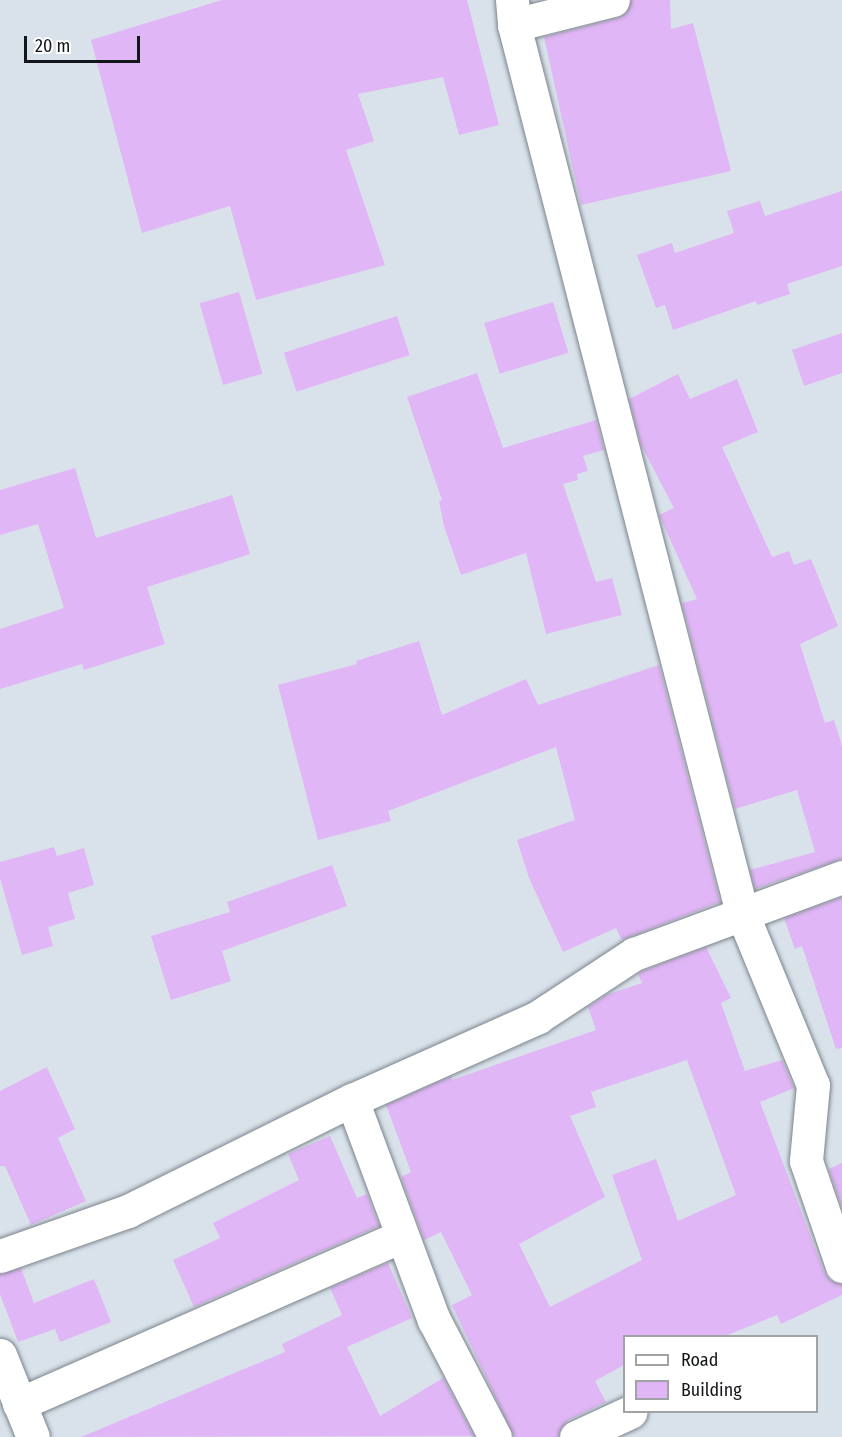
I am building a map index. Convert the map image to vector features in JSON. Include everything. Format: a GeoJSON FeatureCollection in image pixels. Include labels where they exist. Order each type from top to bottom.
{"type":"FeatureCollection","features":[{"type":"Feature","properties":{"kind":"street"},"geometry":{"type":"LineString","coordinates":[[614,0],[513,12],[742,914],[813,1085],[806,1161],[842,1266]]}},
{"type":"Feature","properties":{"kind":"street"},"geometry":{"type":"LineString","coordinates":[[0,1256],[128,1211],[352,1100],[538,1017],[634,954],[842,877]]}},
{"type":"Feature","properties":{"kind":"street"},"geometry":{"type":"LineString","coordinates":[[352,1100],[434,1320],[495,1437]]}},
{"type":"Feature","properties":{"kind":"street"},"geometry":{"type":"LineString","coordinates":[[19,1404],[402,1236]]}},
{"type":"Feature","properties":{"kind":"street"},"geometry":{"type":"LineString","coordinates":[[0,1355],[33,1437]]}},
{"type":"Feature","properties":{"kind":"street"},"geometry":{"type":"LineString","coordinates":[[576,1437],[628,1413]]}},
{"type":"Feature","properties":{"kind":"building"},"geometry":{"type":"Polygon","coordinates":[[[222,0],[467,0],[499,125],[459,135],[443,77],[358,94],[374,141],[346,150],[385,265],[256,300],[230,206],[142,233],[91,40],[222,0]]]}},
{"type":"Feature","properties":{"kind":"building"},"geometry":{"type":"Polygon","coordinates":[[[631,0],[670,0],[671,29],[693,23],[731,171],[581,205],[544,37],[618,18],[626,13],[631,0]]]}},
{"type":"Feature","properties":{"kind":"building"},"geometry":{"type":"Polygon","coordinates":[[[842,191],[842,266],[787,284],[790,294],[757,305],[756,301],[673,330],[665,305],[656,308],[637,255],[672,243],[675,253],[734,233],[727,211],[760,201],[765,216],[842,191]]]}},
{"type":"Feature","properties":{"kind":"building"},"geometry":{"type":"Polygon","coordinates":[[[239,292],[262,374],[223,385],[200,303],[239,292]]]}},
{"type":"Feature","properties":{"kind":"building"},"geometry":{"type":"Polygon","coordinates":[[[553,302],[568,353],[500,374],[484,323],[553,302]]]}},
{"type":"Feature","properties":{"kind":"building"},"geometry":{"type":"Polygon","coordinates":[[[397,316],[410,355],[296,392],[284,353],[397,316]]]}},
{"type":"Feature","properties":{"kind":"building"},"geometry":{"type":"Polygon","coordinates":[[[842,333],[842,373],[804,386],[792,350],[842,333]]]}},
{"type":"Feature","properties":{"kind":"building"},"geometry":{"type":"Polygon","coordinates":[[[477,373],[503,448],[596,420],[604,450],[583,456],[588,471],[577,474],[578,480],[563,484],[596,582],[612,578],[622,615],[546,634],[526,553],[461,575],[444,526],[439,501],[442,500],[407,397],[477,373]]]}},
{"type":"Feature","properties":{"kind":"building"},"geometry":{"type":"Polygon","coordinates":[[[678,374],[690,399],[737,379],[758,432],[722,447],[772,557],[789,551],[794,565],[811,559],[838,626],[800,644],[825,723],[834,720],[842,746],[842,859],[755,889],[750,870],[815,852],[797,790],[735,809],[682,603],[697,599],[659,515],[674,508],[641,445],[629,399],[678,374]]]}},
{"type":"Feature","properties":{"kind":"building"},"geometry":{"type":"Polygon","coordinates":[[[75,468],[96,538],[232,495],[250,554],[147,587],[165,644],[84,670],[82,664],[0,689],[0,629],[64,608],[38,524],[0,535],[0,490],[75,468]]]}},
{"type":"Feature","properties":{"kind":"building"},"geometry":{"type":"Polygon","coordinates":[[[419,641],[442,715],[526,679],[538,705],[659,665],[720,902],[622,940],[616,928],[563,952],[529,878],[517,840],[575,820],[556,747],[388,811],[391,821],[318,840],[278,685],[357,664],[356,661],[419,641]]]}},
{"type":"Feature","properties":{"kind":"building"},"geometry":{"type":"Polygon","coordinates":[[[54,847],[57,856],[84,848],[94,885],[68,893],[75,919],[48,927],[53,946],[22,955],[0,878],[0,862],[54,847]]]}},
{"type":"Feature","properties":{"kind":"building"},"geometry":{"type":"Polygon","coordinates":[[[332,865],[347,906],[222,951],[231,981],[171,1000],[151,936],[230,912],[227,902],[332,865]]]}},
{"type":"Feature","properties":{"kind":"building"},"geometry":{"type":"Polygon","coordinates":[[[842,897],[842,1048],[836,1049],[802,946],[795,949],[784,918],[842,897]]]}},
{"type":"Feature","properties":{"kind":"building"},"geometry":{"type":"Polygon","coordinates":[[[706,947],[731,998],[721,1003],[745,1071],[782,1060],[794,1088],[760,1102],[824,1272],[830,1280],[842,1284],[842,1295],[781,1324],[777,1315],[727,1335],[623,1335],[623,1366],[595,1381],[606,1402],[568,1420],[558,1437],[514,1437],[452,1305],[472,1295],[441,1232],[424,1240],[401,1177],[411,1172],[386,1105],[451,1076],[452,1080],[596,1030],[588,1007],[606,995],[642,983],[638,974],[706,947]],[[687,1060],[591,1092],[596,1107],[570,1116],[605,1197],[519,1244],[550,1307],[642,1260],[612,1175],[656,1159],[678,1221],[736,1195],[687,1060]]]}},
{"type":"Feature","properties":{"kind":"building"},"geometry":{"type":"Polygon","coordinates":[[[47,1067],[75,1129],[58,1138],[86,1201],[31,1225],[5,1166],[0,1166],[0,1091],[47,1067]]]}},
{"type":"Feature","properties":{"kind":"building"},"geometry":{"type":"Polygon","coordinates":[[[330,1136],[357,1198],[367,1194],[379,1226],[194,1307],[173,1260],[220,1238],[213,1223],[299,1180],[288,1154],[330,1136]]]}},
{"type":"Feature","properties":{"kind":"building"},"geometry":{"type":"Polygon","coordinates":[[[842,1163],[842,1208],[829,1169],[842,1163]]]}},
{"type":"Feature","properties":{"kind":"building"},"geometry":{"type":"Polygon","coordinates":[[[388,1263],[412,1318],[347,1347],[380,1416],[443,1378],[474,1436],[81,1437],[285,1352],[282,1344],[342,1315],[330,1288],[388,1263]]]}},
{"type":"Feature","properties":{"kind":"building"},"geometry":{"type":"Polygon","coordinates":[[[21,1268],[34,1303],[94,1279],[111,1322],[60,1342],[55,1329],[18,1342],[0,1294],[0,1274],[21,1268]]]}}]}
